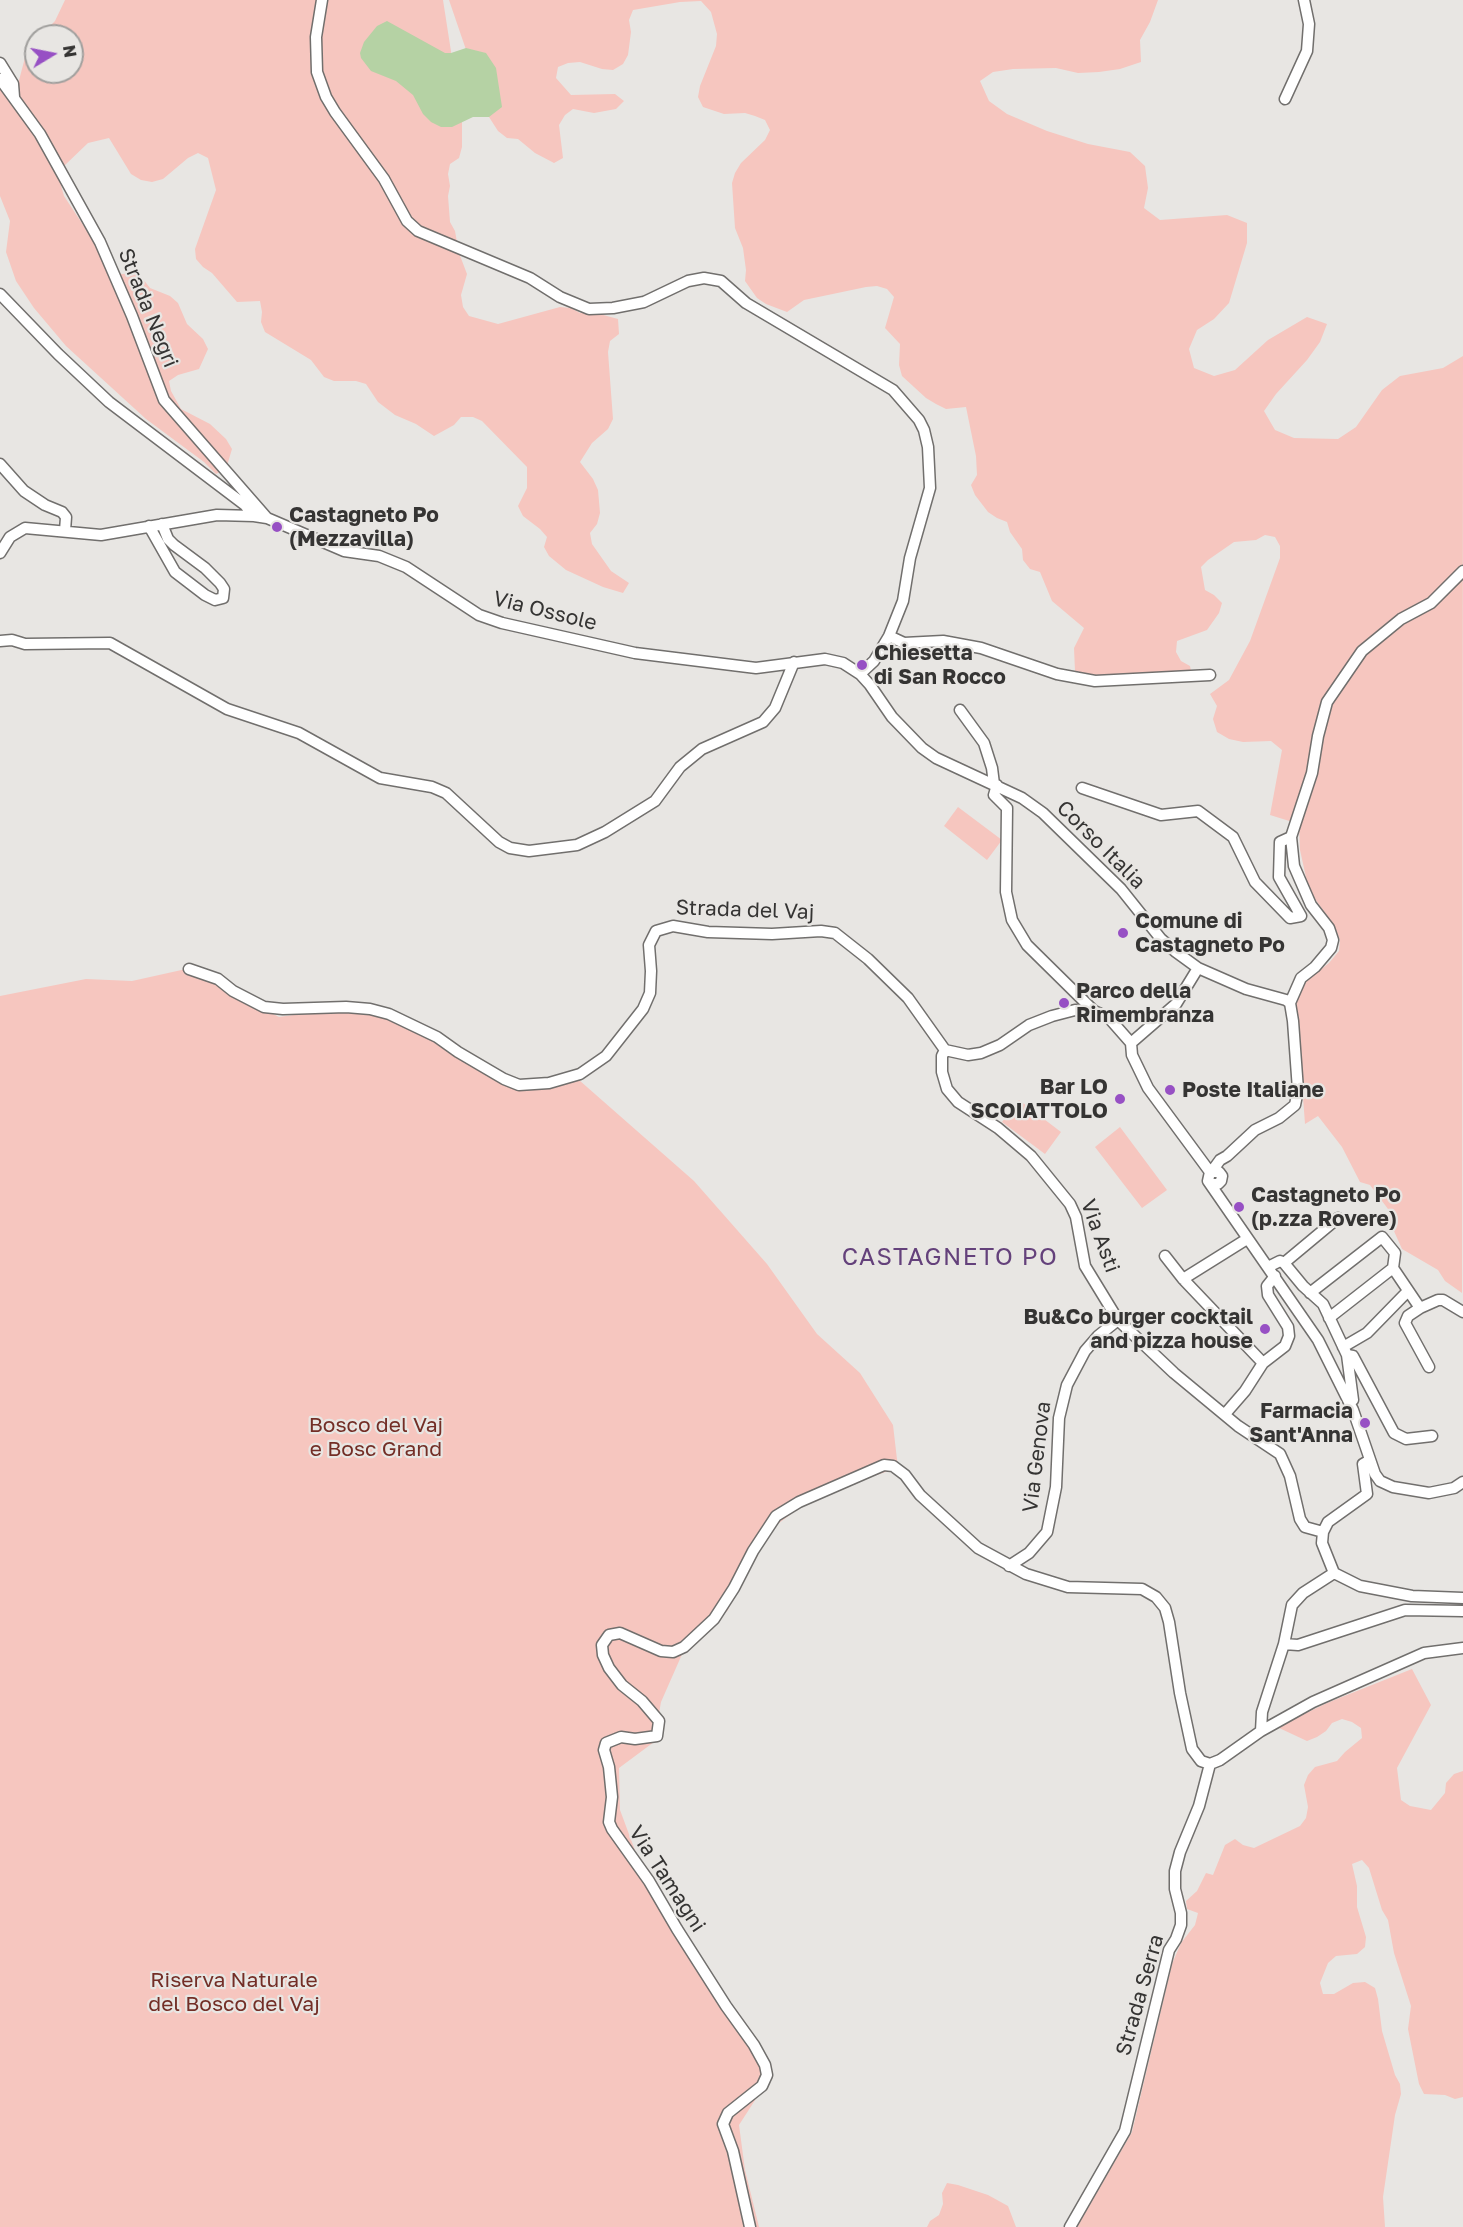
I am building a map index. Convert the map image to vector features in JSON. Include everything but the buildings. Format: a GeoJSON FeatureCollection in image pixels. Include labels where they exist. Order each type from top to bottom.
{"type":"FeatureCollection","features":[{"type":"Feature","properties":{"kind":"street"},"geometry":{"type":"LineString","coordinates":[[321,0],[316,36],[317,72],[326,97],[384,179],[407,221],[418,231],[530,278],[560,297],[589,309],[613,308],[644,302],[688,281],[704,278],[721,281],[746,303],[893,390],[919,420],[924,430],[930,468],[930,488],[910,558],[903,601],[889,636],[874,660],[860,674]]}},
{"type":"Feature","properties":{"kind":"street"},"geometry":{"type":"LineString","coordinates":[[1285,99],[1307,51],[1309,24],[1304,0]]}},
{"type":"Feature","properties":{"kind":"street","name":"Strada Negri"},"geometry":{"type":"LineString","coordinates":[[0,63],[13,84],[14,97]]}},
{"type":"Feature","properties":{"kind":"street","name":"Strada Negri"},"geometry":{"type":"LineString","coordinates":[[0,79],[40,134],[100,242],[132,316],[164,400],[267,518]]}},
{"type":"Feature","properties":{"kind":"street"},"geometry":{"type":"LineString","coordinates":[[0,294],[109,402],[245,505],[254,516]]}},
{"type":"Feature","properties":{"kind":"street"},"geometry":{"type":"LineString","coordinates":[[0,464],[24,491],[45,505],[62,512],[66,517],[64,531]]}},
{"type":"Feature","properties":{"kind":"street","name":"Via Ossole"},"geometry":{"type":"LineString","coordinates":[[0,552],[10,537],[25,528],[101,535],[217,515],[254,516],[267,518],[344,551],[379,556],[406,567],[479,615],[502,623],[635,653],[756,668],[825,659],[843,663],[860,674]]}},
{"type":"Feature","properties":{"kind":"street"},"geometry":{"type":"LineString","coordinates":[[149,526],[176,572],[205,595],[215,600],[223,598],[224,589],[220,583],[168,539],[162,524]]}},
{"type":"Feature","properties":{"kind":"street"},"geometry":{"type":"LineString","coordinates":[[1460,1487],[1429,1493],[1387,1486],[1375,1474],[1353,1410],[1318,1340],[1214,1190],[1215,1176],[1227,1156],[1255,1130],[1279,1119],[1295,1105],[1298,1090],[1290,1003],[1301,978],[1316,966],[1331,948],[1333,940],[1329,928],[1311,905],[1294,866],[1291,837],[1312,773],[1327,702],[1362,651],[1401,619],[1431,603],[1463,571]]}},
{"type":"Feature","properties":{"kind":"street"},"geometry":{"type":"LineString","coordinates":[[889,636],[904,643],[943,642],[981,648],[1057,674],[1095,681],[1210,675]]}},
{"type":"Feature","properties":{"kind":"street"},"geometry":{"type":"LineString","coordinates":[[0,641],[12,640],[25,644],[110,643],[227,709],[299,733],[380,778],[446,793],[499,842],[510,848],[529,851],[578,844],[605,832],[655,801],[680,767],[702,749],[763,722],[775,708],[794,662]]}},
{"type":"Feature","properties":{"kind":"street","name":"Corso Italia"},"geometry":{"type":"LineString","coordinates":[[860,674],[881,699],[892,717],[922,748],[936,758],[1022,798],[1043,813],[1121,889],[1161,939],[1198,968],[1246,989],[1290,1003]]}},
{"type":"Feature","properties":{"kind":"street"},"geometry":{"type":"LineString","coordinates":[[960,710],[984,743],[995,784],[993,795],[1007,808],[1006,892],[1012,920],[1027,945],[1094,1011],[1109,1018],[1131,1043],[1132,1055],[1148,1088],[1215,1176]]}},
{"type":"Feature","properties":{"kind":"street"},"geometry":{"type":"LineString","coordinates":[[1082,788],[1161,815],[1198,811],[1233,837],[1255,882],[1290,918],[1301,916],[1279,877],[1280,842],[1291,837]]}},
{"type":"Feature","properties":{"kind":"street","name":"Strada del Vaj"},"geometry":{"type":"LineString","coordinates":[[189,969],[218,979],[233,991],[264,1007],[283,1009],[346,1007],[370,1009],[389,1014],[438,1037],[458,1052],[504,1079],[519,1085],[563,1081],[580,1074],[606,1056],[643,1009],[650,993],[649,945],[656,931],[673,926],[708,932],[772,934],[821,931],[835,933],[868,958],[908,998],[945,1050]]}},
{"type":"Feature","properties":{"kind":"street"},"geometry":{"type":"LineString","coordinates":[[1131,1043],[1176,1004],[1198,968]]}},
{"type":"Feature","properties":{"kind":"street"},"geometry":{"type":"LineString","coordinates":[[945,1050],[968,1055],[981,1053],[1000,1045],[1029,1025],[1052,1016],[1075,1010],[1094,1011]]}},
{"type":"Feature","properties":{"kind":"street","name":"Via Asti"},"geometry":{"type":"LineString","coordinates":[[945,1050],[942,1056],[942,1072],[947,1089],[958,1102],[998,1128],[1031,1156],[1070,1204],[1076,1217],[1085,1266],[1118,1320],[1174,1373],[1238,1426],[1280,1454],[1290,1476],[1300,1519],[1305,1527],[1323,1532]]}},
{"type":"Feature","properties":{"kind":"street"},"geometry":{"type":"LineString","coordinates":[[1284,1263],[1338,1218]]}},
{"type":"Feature","properties":{"kind":"street"},"geometry":{"type":"LineString","coordinates":[[1310,1293],[1382,1237],[1395,1252],[1393,1268],[1420,1308]]}},
{"type":"Feature","properties":{"kind":"street"},"geometry":{"type":"LineString","coordinates":[[1183,1279],[1247,1239]]}},
{"type":"Feature","properties":{"kind":"street"},"geometry":{"type":"LineString","coordinates":[[1165,1256],[1183,1279],[1263,1363]]}},
{"type":"Feature","properties":{"kind":"street"},"geometry":{"type":"LineString","coordinates":[[1225,1414],[1245,1391],[1263,1363],[1285,1346],[1289,1336],[1288,1327],[1268,1295],[1267,1286],[1271,1272],[1280,1261],[1323,1304],[1345,1351],[1353,1410]]}},
{"type":"Feature","properties":{"kind":"street"},"geometry":{"type":"LineString","coordinates":[[1329,1318],[1393,1268]]}},
{"type":"Feature","properties":{"kind":"street"},"geometry":{"type":"LineString","coordinates":[[1345,1351],[1367,1333],[1408,1291]]}},
{"type":"Feature","properties":{"kind":"street"},"geometry":{"type":"LineString","coordinates":[[1429,1367],[1405,1323],[1408,1316],[1438,1300],[1443,1300],[1463,1312]]}},
{"type":"Feature","properties":{"kind":"street","name":"Via Genova"},"geometry":{"type":"LineString","coordinates":[[1009,1566],[1029,1553],[1047,1532],[1056,1487],[1059,1418],[1067,1385],[1084,1351],[1118,1320]]}},
{"type":"Feature","properties":{"kind":"street"},"geometry":{"type":"LineString","coordinates":[[1345,1351],[1353,1356],[1394,1433],[1406,1439],[1432,1436]]}},
{"type":"Feature","properties":{"kind":"street"},"geometry":{"type":"LineString","coordinates":[[1370,1460],[1364,1464],[1367,1494],[1328,1522],[1323,1532],[1322,1543],[1334,1573],[1360,1586],[1380,1590],[1412,1596],[1463,1598]]}},
{"type":"Feature","properties":{"kind":"street","name":"Via Tamagni"},"geometry":{"type":"LineString","coordinates":[[750,2227],[733,2151],[723,2124],[734,2107],[762,2086],[767,2075],[765,2065],[649,1881],[612,1829],[609,1821],[612,1797],[609,1767],[604,1750],[606,1743],[621,1737],[635,1739],[657,1736],[659,1721],[642,1701],[622,1685],[609,1668],[603,1656],[602,1645],[609,1635],[620,1633],[661,1651],[673,1652],[684,1647],[714,1619],[776,1516],[799,1502],[884,1465],[893,1466],[905,1475],[920,1495],[978,1548],[1009,1566]]}},
{"type":"Feature","properties":{"kind":"street"},"geometry":{"type":"LineString","coordinates":[[1009,1566],[1026,1574],[1068,1587],[1142,1589],[1156,1597],[1164,1608],[1168,1622],[1192,1749],[1201,1761],[1210,1764],[1312,1702],[1424,1653],[1463,1648]]}},
{"type":"Feature","properties":{"kind":"street"},"geometry":{"type":"LineString","coordinates":[[1262,1731],[1262,1712],[1284,1644],[1292,1605],[1303,1593],[1334,1573]]}},
{"type":"Feature","properties":{"kind":"street"},"geometry":{"type":"LineString","coordinates":[[1284,1644],[1298,1645],[1406,1610],[1463,1611]]}},
{"type":"Feature","properties":{"kind":"street","name":"Strada Serra"},"geometry":{"type":"LineString","coordinates":[[1070,2227],[1125,2131],[1169,1950],[1181,1925],[1181,1913],[1174,1889],[1175,1871],[1180,1852],[1199,1806],[1210,1764]]}},
{"type":"Feature","properties":{"kind":"green space"},"geometry":{"type":"Polygon","coordinates":[[[65,0],[443,0],[462,122],[462,147],[459,158],[450,164],[448,196],[450,222],[455,231],[459,253],[467,274],[461,295],[463,307],[469,316],[498,324],[560,307],[571,308],[580,313],[596,313],[618,319],[619,334],[610,341],[608,352],[613,419],[608,429],[592,443],[580,462],[598,490],[600,513],[597,524],[590,533],[592,544],[611,571],[629,583],[623,593],[603,587],[566,570],[549,556],[544,547],[547,537],[523,516],[518,506],[527,488],[527,467],[482,421],[473,417],[461,417],[454,425],[434,436],[416,424],[395,415],[378,402],[366,384],[356,381],[334,381],[324,377],[311,360],[265,332],[261,322],[260,301],[237,302],[212,273],[196,259],[195,249],[216,190],[208,158],[198,153],[188,158],[163,179],[152,182],[141,180],[131,174],[109,138],[88,143],[58,175],[64,196],[95,243],[104,263],[112,271],[122,274],[133,273],[143,279],[150,288],[170,296],[178,303],[187,324],[203,339],[208,349],[199,369],[178,375],[169,381],[171,391],[181,409],[210,424],[226,439],[232,449],[226,469],[216,474],[204,462],[146,419],[66,346],[34,308],[16,281],[6,252],[10,221],[0,196],[0,88],[18,84],[24,62],[24,84],[84,84],[84,24],[52,24],[65,0]]]}},
{"type":"Feature","properties":{"kind":"green space"},"geometry":{"type":"Polygon","coordinates":[[[449,0],[1158,0],[1140,40],[1141,62],[1120,69],[1099,72],[1078,73],[1056,68],[1013,69],[993,72],[980,81],[989,101],[1007,114],[1047,131],[1088,144],[1130,152],[1145,166],[1148,188],[1144,208],[1160,220],[1227,215],[1247,223],[1247,243],[1229,303],[1214,319],[1197,330],[1189,349],[1194,368],[1214,376],[1235,370],[1268,340],[1307,317],[1327,324],[1320,342],[1307,360],[1264,411],[1275,430],[1294,438],[1338,439],[1356,427],[1382,390],[1400,376],[1443,368],[1463,356],[1462,1293],[1445,1281],[1438,1270],[1402,1249],[1389,1220],[1388,1209],[1370,1185],[1360,1182],[1342,1147],[1318,1116],[1305,1124],[1296,1001],[1305,982],[1329,963],[1339,951],[1340,940],[1334,925],[1309,891],[1300,850],[1299,824],[1270,815],[1282,750],[1271,741],[1243,742],[1229,739],[1217,732],[1213,719],[1217,706],[1210,694],[1229,680],[1250,641],[1280,558],[1280,546],[1275,537],[1265,535],[1256,540],[1234,542],[1201,567],[1205,590],[1222,603],[1219,613],[1207,630],[1177,641],[1176,652],[1181,661],[1190,666],[1191,671],[1098,676],[1075,671],[1074,648],[1084,628],[1052,601],[1040,572],[1030,569],[1023,560],[1022,549],[1010,532],[1007,522],[988,512],[975,495],[971,485],[977,475],[976,456],[966,407],[946,409],[926,398],[902,376],[899,365],[900,344],[885,328],[894,297],[887,289],[877,286],[866,287],[804,300],[787,312],[757,298],[745,281],[743,248],[735,228],[732,183],[741,163],[765,140],[770,130],[765,120],[755,116],[745,113],[724,114],[703,107],[698,97],[700,86],[716,46],[717,34],[711,12],[701,1],[633,10],[629,20],[631,32],[628,55],[623,64],[613,70],[580,62],[558,67],[556,78],[571,95],[615,94],[624,101],[616,109],[594,113],[573,109],[565,115],[559,125],[563,158],[554,163],[535,153],[518,139],[507,138],[498,131],[489,117],[449,0]]]}},
{"type":"Feature","properties":{"kind":"green space"},"geometry":{"type":"Polygon","coordinates":[[[958,807],[1002,840],[987,860],[944,826],[958,807]]]}},
{"type":"Feature","properties":{"kind":"green space","name":"Bosco del Vaj e Bosc Grand"},"geometry":{"type":"Polygon","coordinates":[[[186,969],[279,1017],[322,1011],[387,1016],[441,1043],[518,1091],[548,1089],[579,1080],[694,1181],[767,1264],[817,1334],[860,1373],[893,1425],[898,1468],[808,1501],[770,1530],[747,1565],[728,1610],[683,1652],[661,1702],[654,1742],[619,1768],[620,1810],[636,1853],[755,2042],[768,2080],[739,2125],[745,2170],[759,2227],[0,2227],[0,996],[86,979],[132,981],[186,969]]]}},
{"type":"Feature","properties":{"kind":"green space"},"geometry":{"type":"Polygon","coordinates":[[[1019,1100],[1061,1132],[1045,1154],[1002,1122],[1019,1100]]]}},
{"type":"Feature","properties":{"kind":"green space"},"geometry":{"type":"Polygon","coordinates":[[[1120,1127],[1167,1190],[1142,1208],[1095,1147],[1120,1127]]]}},
{"type":"Feature","properties":{"kind":"green space"},"geometry":{"type":"Polygon","coordinates":[[[1412,1669],[1431,1705],[1397,1768],[1401,1800],[1410,1806],[1431,1810],[1445,1793],[1446,1783],[1454,1774],[1463,1771],[1463,2097],[1455,2099],[1445,2095],[1424,2094],[1419,2084],[1408,2029],[1411,2006],[1394,1953],[1388,1920],[1382,1910],[1369,1868],[1362,1860],[1352,1864],[1357,1886],[1357,1907],[1366,1937],[1365,1947],[1357,1954],[1336,1956],[1328,1963],[1320,1983],[1323,1994],[1334,1994],[1353,1983],[1365,1982],[1375,1988],[1378,1999],[1382,2031],[1395,2075],[1400,2084],[1401,2094],[1395,2115],[1383,2197],[1385,2227],[1077,2227],[1132,2132],[1172,1964],[1181,1943],[1195,1925],[1198,1913],[1187,1909],[1186,1901],[1197,1891],[1206,1873],[1213,1875],[1225,1845],[1235,1839],[1243,1845],[1254,1848],[1300,1826],[1306,1818],[1308,1807],[1304,1785],[1308,1775],[1315,1767],[1337,1761],[1362,1738],[1361,1728],[1342,1719],[1332,1723],[1317,1737],[1307,1741],[1277,1727],[1327,1703],[1412,1669]]]}},
{"type":"Feature","properties":{"kind":"green space"},"geometry":{"type":"Polygon","coordinates":[[[947,2183],[988,2195],[1008,2206],[1016,2227],[927,2227],[930,2221],[939,2215],[943,2204],[942,2193],[947,2183]]]}},
{"type":"Feature","properties":{"kind":"shaded area"},"geometry":{"type":"Polygon","coordinates":[[[387,21],[445,53],[466,48],[486,53],[496,68],[502,107],[489,117],[473,117],[452,127],[441,127],[431,122],[423,114],[413,95],[396,81],[371,71],[361,58],[360,53],[364,42],[377,26],[387,21]]]}},
{"type":"Feature","properties":{"kind":"place","name":"Castagneto Po (Mezzavilla)"},"geometry":{"type":"Point","coordinates":[277,527]}},
{"type":"Feature","properties":{"kind":"place","name":"Chiesetta di San Rocco"},"geometry":{"type":"Point","coordinates":[862,665]}},
{"type":"Feature","properties":{"kind":"place","name":"Comune di Castagneto Po"},"geometry":{"type":"Point","coordinates":[1123,933]}},
{"type":"Feature","properties":{"kind":"place","name":"Parco della Rimembranza"},"geometry":{"type":"Point","coordinates":[1064,1003]}},
{"type":"Feature","properties":{"kind":"place","name":"Poste Italiane"},"geometry":{"type":"Point","coordinates":[1170,1090]}},
{"type":"Feature","properties":{"kind":"place","name":"Bar LO SCOIATTOLO"},"geometry":{"type":"Point","coordinates":[1120,1099]}},
{"type":"Feature","properties":{"kind":"place","name":"Castagneto Po (p.zza Rovere)"},"geometry":{"type":"Point","coordinates":[1239,1207]}},
{"type":"Feature","properties":{"kind":"place","name":"Bu&Co burger cocktail and pizza house"},"geometry":{"type":"Point","coordinates":[1265,1329]}},
{"type":"Feature","properties":{"kind":"place","name":"Farmacia Sant'Anna"},"geometry":{"type":"Point","coordinates":[1365,1423]}},
{"type":"Feature","properties":{"kind":"district","name":"CASTAGNETO PO"},"geometry":{"type":"Point","coordinates":[950,1257]}},
{"type":"Feature","properties":{"kind":"park label","name":"Riserva Naturale del Bosco del Vaj"},"geometry":{"type":"Point","coordinates":[234,1992]}}]}
